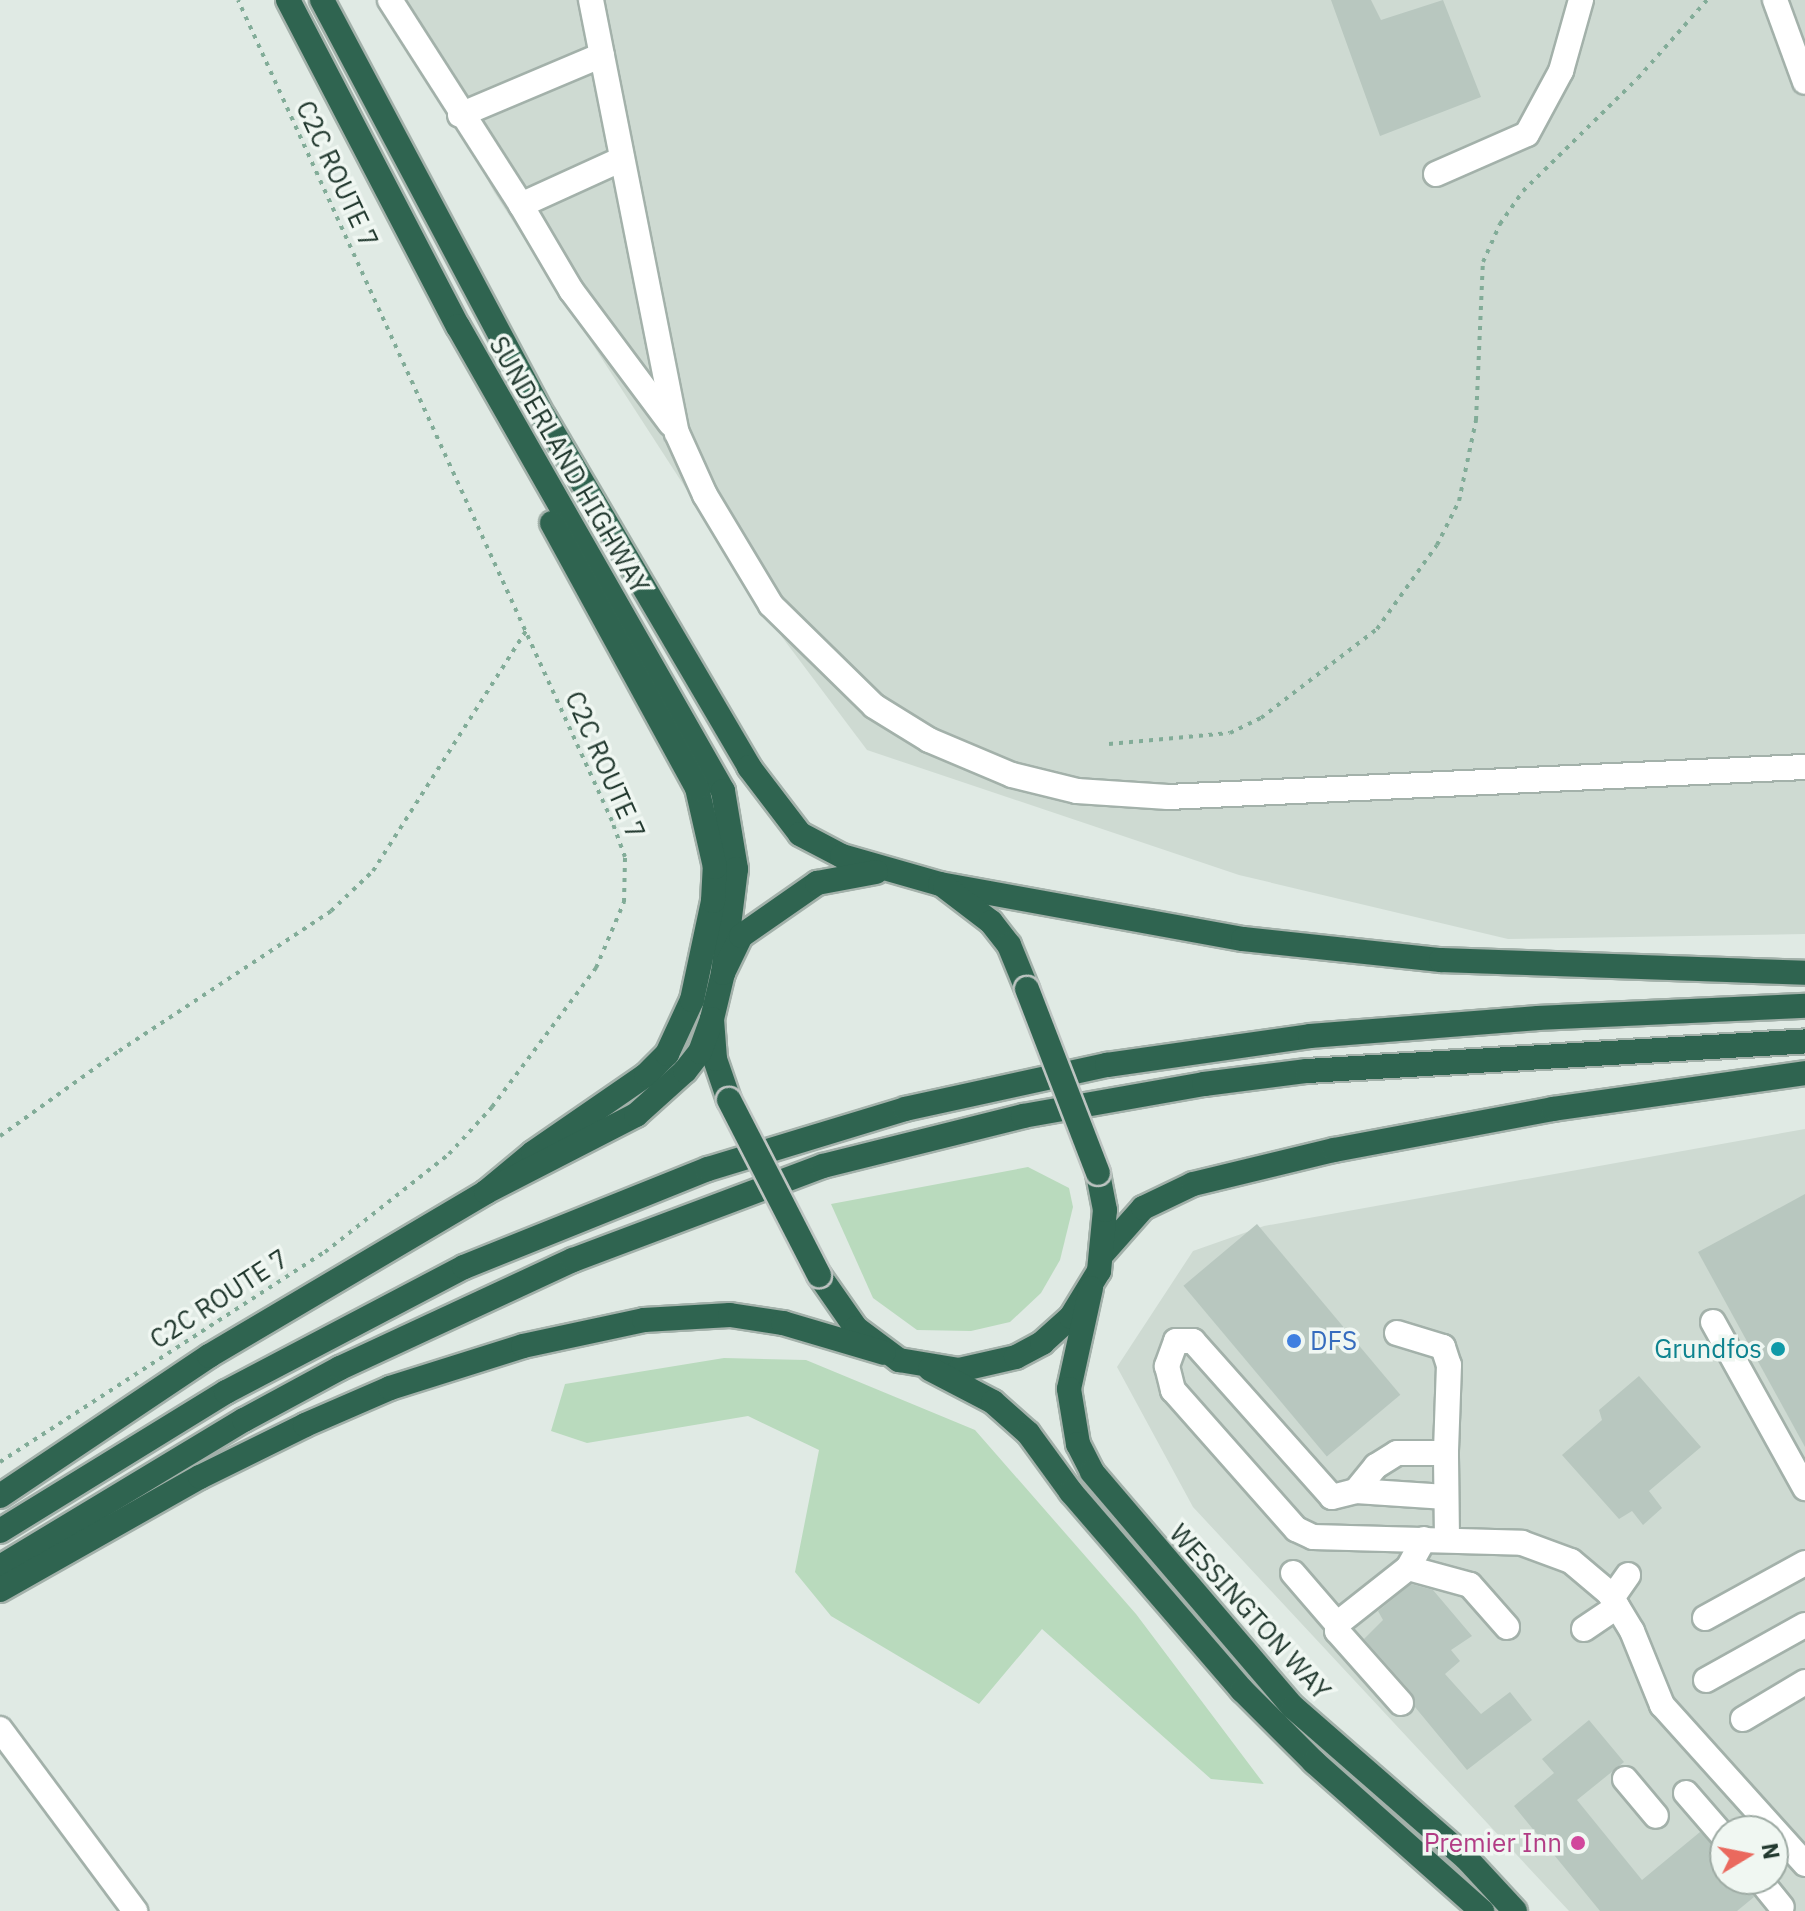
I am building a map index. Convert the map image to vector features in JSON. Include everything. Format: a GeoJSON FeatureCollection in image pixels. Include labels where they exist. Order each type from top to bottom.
{"type":"FeatureCollection","features":[{"type":"Feature","properties":{"kind":"highway","name":"SUNDERLAND HIGHWAY"},"geometry":{"type":"LineString","coordinates":[[288,0],[524,445],[723,791],[736,869],[723,973]]}},
{"type":"Feature","properties":{"kind":"highway","name":"SUNDERLAND HIGHWAY"},"geometry":{"type":"LineString","coordinates":[[322,0],[544,417],[767,797],[816,843],[894,872]]}},
{"type":"Feature","properties":{"kind":"highway"},"geometry":{"type":"LineString","coordinates":[[486,1192],[646,1075],[667,1054],[692,1000],[715,867],[697,788],[555,531],[524,445]]}},
{"type":"Feature","properties":{"kind":"highway"},"geometry":{"type":"LineString","coordinates":[[0,1496],[209,1356],[486,1192],[636,1115],[685,1071],[700,1052],[723,973],[741,936],[790,897],[846,874],[894,872],[940,884],[979,887],[1166,928],[1334,949],[1441,960],[1805,973]]}},
{"type":"Feature","properties":{"kind":"highway"},"geometry":{"type":"LineString","coordinates":[[930,1369],[977,1368],[1016,1357],[1042,1343],[1071,1317],[1091,1288],[1104,1252],[1105,1210],[1098,1173],[1009,945],[991,922],[940,884]]}},
{"type":"Feature","properties":{"kind":"highway"},"geometry":{"type":"LineString","coordinates":[[0,1531],[226,1392],[464,1267],[708,1169],[905,1109],[1107,1065],[1310,1036],[1538,1018],[1805,1006]]}},
{"type":"Feature","properties":{"kind":"highway"},"geometry":{"type":"LineString","coordinates":[[712,1019],[715,1059],[729,1100],[819,1275],[856,1328],[884,1353]]}},
{"type":"Feature","properties":{"kind":"highway"},"geometry":{"type":"LineString","coordinates":[[0,1567],[244,1420],[340,1368],[573,1260],[823,1166],[1023,1116],[1204,1084],[1307,1071],[1805,1041]]}},
{"type":"Feature","properties":{"kind":"highway"},"geometry":{"type":"LineString","coordinates":[[1104,1252],[1143,1208],[1193,1184],[1334,1150],[1553,1109],[1805,1073]]}},
{"type":"Feature","properties":{"kind":"highway","name":"WESSINGTON WAY"},"geometry":{"type":"LineString","coordinates":[[1091,1288],[1069,1389],[1078,1444],[1092,1472],[1293,1707],[1466,1858],[1515,1911]]}},
{"type":"Feature","properties":{"kind":"highway"},"geometry":{"type":"LineString","coordinates":[[0,1590],[200,1477],[305,1425],[390,1388],[523,1346],[620,1324],[730,1315],[783,1323],[930,1369],[993,1402],[1028,1433],[1071,1492],[1242,1690],[1314,1762],[1482,1911]]}},
{"type":"Feature","properties":{"kind":"street"},"geometry":{"type":"LineString","coordinates":[[390,0],[460,115],[521,205],[571,290],[677,433],[705,495],[771,605],[874,706],[929,740],[1012,775],[1077,791],[1168,797],[1805,767]]}},
{"type":"Feature","properties":{"kind":"street"},"geometry":{"type":"LineString","coordinates":[[591,0],[677,433]]}},
{"type":"Feature","properties":{"kind":"street"},"geometry":{"type":"LineString","coordinates":[[1436,174],[1527,134],[1561,71],[1581,0]]}},
{"type":"Feature","properties":{"kind":"street"},"geometry":{"type":"LineString","coordinates":[[1775,0],[1805,82]]}},
{"type":"Feature","properties":{"kind":"street"},"geometry":{"type":"LineString","coordinates":[[460,115],[602,55]]}},
{"type":"Feature","properties":{"kind":"street"},"geometry":{"type":"LineString","coordinates":[[521,205],[622,159]]}},
{"type":"Feature","properties":{"kind":"street"},"geometry":{"type":"LineString","coordinates":[[1713,1322],[1805,1488]]}},
{"type":"Feature","properties":{"kind":"street"},"geometry":{"type":"LineString","coordinates":[[1337,1624],[1408,1568],[1435,1539],[1446,1497],[1449,1365],[1443,1347],[1397,1333]]}},
{"type":"Feature","properties":{"kind":"street"},"geometry":{"type":"LineString","coordinates":[[1446,1497],[1349,1493],[1332,1497],[1193,1341],[1176,1341],[1167,1366],[1173,1390],[1296,1529],[1313,1537],[1522,1543],[1571,1561],[1614,1602],[1662,1705],[1758,1815]]}},
{"type":"Feature","properties":{"kind":"street"},"geometry":{"type":"LineString","coordinates":[[1343,1538],[1349,1493],[1376,1466],[1397,1453],[1446,1453]]}},
{"type":"Feature","properties":{"kind":"street"},"geometry":{"type":"LineString","coordinates":[[1705,1618],[1805,1563]]}},
{"type":"Feature","properties":{"kind":"street"},"geometry":{"type":"LineString","coordinates":[[1408,1568],[1470,1585],[1507,1627]]}},
{"type":"Feature","properties":{"kind":"street"},"geometry":{"type":"LineString","coordinates":[[1293,1573],[1337,1624],[1337,1631],[1401,1703]]}},
{"type":"Feature","properties":{"kind":"street"},"geometry":{"type":"LineString","coordinates":[[1584,1629],[1614,1602],[1628,1575]]}},
{"type":"Feature","properties":{"kind":"street"},"geometry":{"type":"LineString","coordinates":[[1706,1680],[1805,1625]]}},
{"type":"Feature","properties":{"kind":"street"},"geometry":{"type":"LineString","coordinates":[[1743,1719],[1805,1682]]}},
{"type":"Feature","properties":{"kind":"street"},"geometry":{"type":"LineString","coordinates":[[0,1729],[135,1911]]}},
{"type":"Feature","properties":{"kind":"street"},"geometry":{"type":"LineString","coordinates":[[1625,1779],[1656,1816]]}},
{"type":"Feature","properties":{"kind":"street"},"geometry":{"type":"LineString","coordinates":[[1686,1793],[1709,1820]]}},
{"type":"Feature","properties":{"kind":"street"},"geometry":{"type":"LineString","coordinates":[[1789,1848],[1805,1864]]}},
{"type":"Feature","properties":{"kind":"street"},"geometry":{"type":"LineString","coordinates":[[1772,1895],[1782,1907]]}},
{"type":"Feature","properties":{"kind":"path","name":"C2C ROUTE 7"},"geometry":{"type":"LineString","coordinates":[[0,1462],[325,1252],[389,1205],[449,1154],[492,1107],[596,968],[624,902],[625,857],[526,631],[238,0]]}},
{"type":"Feature","properties":{"kind":"path"},"geometry":{"type":"LineString","coordinates":[[1109,744],[1230,733],[1261,718],[1377,629],[1437,545],[1459,501],[1476,420],[1483,262],[1500,224],[1523,191],[1638,78],[1707,0]]}},
{"type":"Feature","properties":{"kind":"path"},"geometry":{"type":"LineString","coordinates":[[0,1136],[119,1051],[331,911],[363,881],[526,631]]}},
{"type":"Feature","properties":{"kind":"shaded area"},"geometry":{"type":"Polygon","coordinates":[[[393,0],[1805,0],[1805,934],[1508,939],[1239,875],[867,750],[782,637],[494,192],[393,0]]]}},
{"type":"Feature","properties":{"kind":"shaded area"},"geometry":{"type":"Polygon","coordinates":[[[1805,1129],[1805,1911],[1569,1911],[1193,1507],[1117,1367],[1193,1251],[1264,1226],[1805,1129]]]}},
{"type":"Feature","properties":{"kind":"green space"},"geometry":{"type":"Polygon","coordinates":[[[1028,1167],[1069,1188],[1073,1207],[1060,1260],[1041,1293],[1010,1322],[971,1331],[917,1330],[873,1298],[831,1204],[1028,1167]]]}},
{"type":"Feature","properties":{"kind":"green space"},"geometry":{"type":"Polygon","coordinates":[[[724,1358],[806,1360],[975,1430],[1136,1614],[1264,1784],[1211,1779],[1042,1629],[979,1704],[831,1616],[795,1572],[819,1450],[748,1416],[587,1443],[551,1431],[565,1384],[724,1358]]]}},
{"type":"Feature","properties":{"kind":"building"},"geometry":{"type":"Polygon","coordinates":[[[1331,0],[1371,0],[1381,20],[1443,0],[1481,97],[1380,136],[1331,0]]]}},
{"type":"Feature","properties":{"kind":"building","name":"Grundfos"},"geometry":{"type":"Polygon","coordinates":[[[1805,1194],[1805,1447],[1698,1252],[1805,1194]]]}},
{"type":"Feature","properties":{"kind":"building","name":"DFS"},"geometry":{"type":"Polygon","coordinates":[[[1257,1224],[1400,1395],[1327,1457],[1183,1286],[1257,1224]]]}},
{"type":"Feature","properties":{"kind":"building"},"geometry":{"type":"Polygon","coordinates":[[[1639,1376],[1701,1447],[1649,1491],[1662,1508],[1643,1525],[1632,1511],[1619,1519],[1562,1455],[1602,1420],[1599,1410],[1639,1376]]]}},
{"type":"Feature","properties":{"kind":"building"},"geometry":{"type":"Polygon","coordinates":[[[1411,1584],[1433,1590],[1472,1636],[1451,1650],[1460,1661],[1445,1674],[1481,1714],[1510,1692],[1532,1720],[1467,1770],[1415,1707],[1412,1693],[1364,1639],[1383,1620],[1378,1611],[1411,1584]]]}},
{"type":"Feature","properties":{"kind":"building","name":"Premier Inn"},"geometry":{"type":"Polygon","coordinates":[[[1589,1720],[1624,1762],[1577,1800],[1642,1880],[1700,1832],[1709,1840],[1709,1895],[1754,1897],[1737,1911],[1600,1911],[1514,1806],[1554,1773],[1542,1759],[1589,1720]]]}},
{"type":"Feature","properties":{"kind":"place","name":"DFS"},"geometry":{"type":"Point","coordinates":[1294,1341]}},
{"type":"Feature","properties":{"kind":"place","name":"Grundfos"},"geometry":{"type":"Point","coordinates":[1778,1349]}},
{"type":"Feature","properties":{"kind":"place","name":"Premier Inn"},"geometry":{"type":"Point","coordinates":[1578,1843]}}]}
